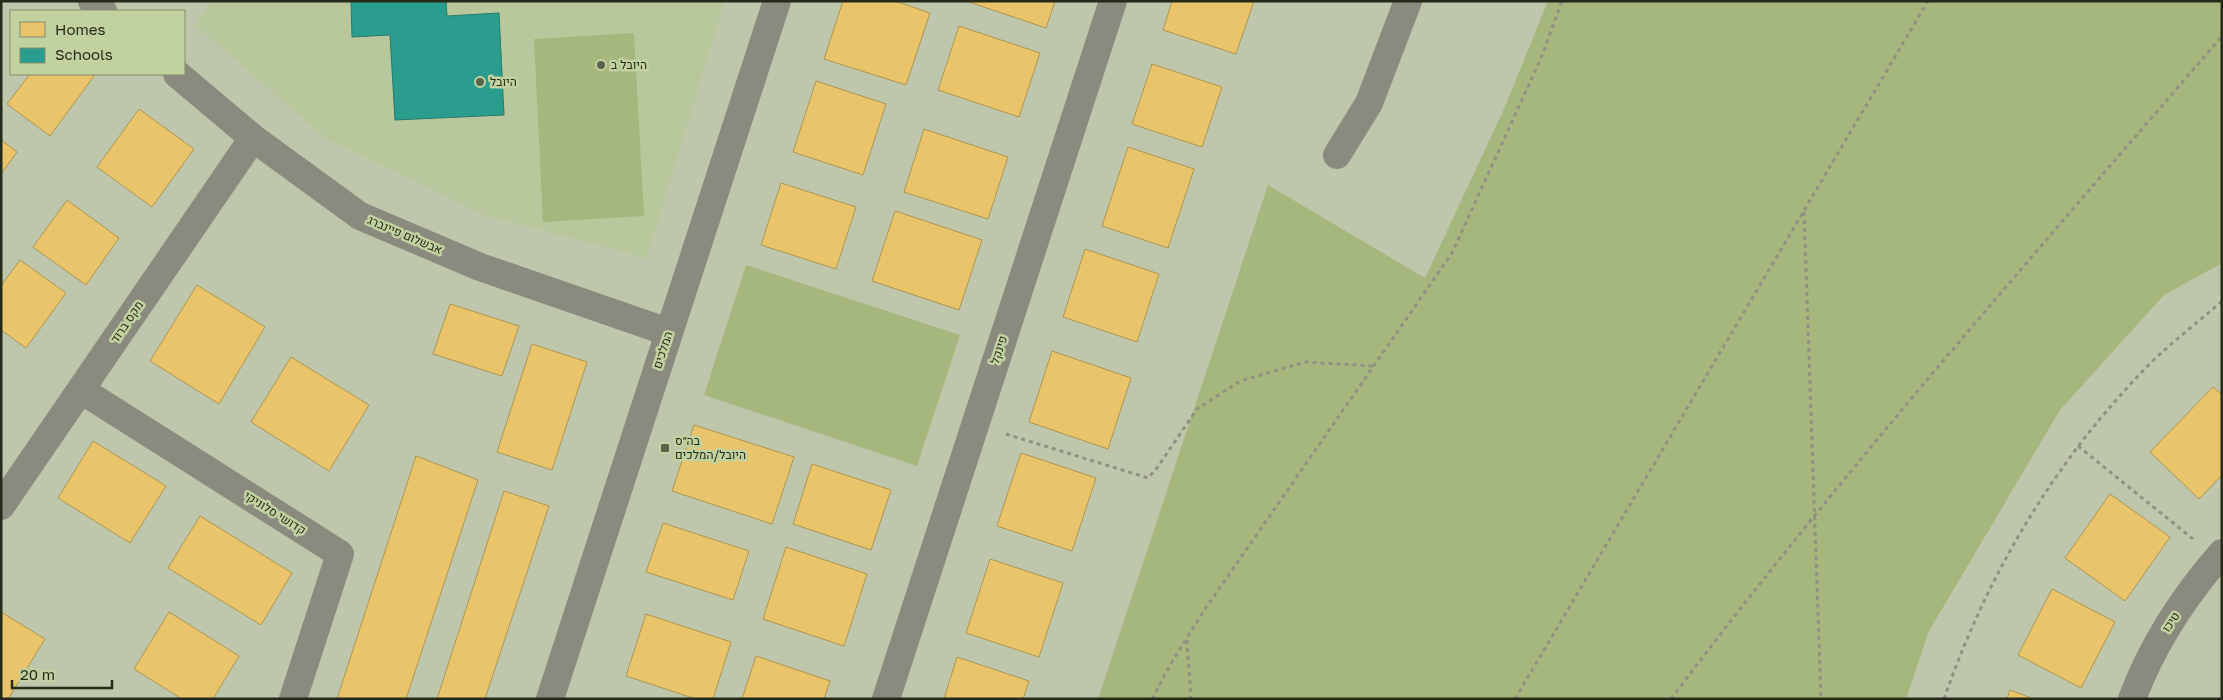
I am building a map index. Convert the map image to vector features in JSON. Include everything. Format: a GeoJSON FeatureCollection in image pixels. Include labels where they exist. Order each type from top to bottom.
{"type":"FeatureCollection","features":[{"type":"Feature","properties":{"kind":"street"},"geometry":{"type":"LineString","coordinates":[[92,1],[102,10]]}},
{"type":"Feature","properties":{"kind":"street","name":"המלכים"},"geometry":{"type":"LineString","coordinates":[[550,699],[777,1]]}},
{"type":"Feature","properties":{"kind":"street","name":"פינקל"},"geometry":{"type":"LineString","coordinates":[[886,699],[1113,1]]}},
{"type":"Feature","properties":{"kind":"street"},"geometry":{"type":"LineString","coordinates":[[1337,155],[1369,103],[1408,1]]}},
{"type":"Feature","properties":{"kind":"street","name":"אבשלום פיינברג"},"geometry":{"type":"LineString","coordinates":[[178,75],[253,138],[360,216],[480,266],[668,332]]}},
{"type":"Feature","properties":{"kind":"street","name":"מקס ברוד"},"geometry":{"type":"LineString","coordinates":[[1,506],[253,138]]}},
{"type":"Feature","properties":{"kind":"street","name":"קדושי סלוניקי"},"geometry":{"type":"LineString","coordinates":[[81,390],[340,554],[293,699]]}},
{"type":"Feature","properties":{"kind":"street","name":"טיכו"},"geometry":{"type":"LineString","coordinates":[[2132,699],[2163,633],[2216,568]]}},
{"type":"Feature","properties":{"kind":"path"},"geometry":{"type":"LineString","coordinates":[[1152,699],[1187,638],[1452,253],[1541,58],[1562,1]]}},
{"type":"Feature","properties":{"kind":"path"},"geometry":{"type":"LineString","coordinates":[[1515,699],[1928,1]]}},
{"type":"Feature","properties":{"kind":"path"},"geometry":{"type":"LineString","coordinates":[[1671,699],[1814,515],[1895,417],[2222,36]]}},
{"type":"Feature","properties":{"kind":"path"},"geometry":{"type":"LineString","coordinates":[[1804,211],[1822,699]]}},
{"type":"Feature","properties":{"kind":"path"},"geometry":{"type":"LineString","coordinates":[[1944,699],[1962,646],[2007,552],[2066,460],[2140,373],[2222,301]]}},
{"type":"Feature","properties":{"kind":"path"},"geometry":{"type":"LineString","coordinates":[[976,424],[1148,478],[1157,468],[1197,409],[1240,381],[1305,362],[1373,366]]}},
{"type":"Feature","properties":{"kind":"path"},"geometry":{"type":"LineString","coordinates":[[2078,446],[2216,568]]}},
{"type":"Feature","properties":{"kind":"path"},"geometry":{"type":"LineString","coordinates":[[1187,638],[1191,699]]}},
{"type":"Feature","properties":{"kind":"shaded area","name":"היובל"},"geometry":{"type":"Polygon","coordinates":[[[213,1],[725,1],[647,258],[484,215],[326,139],[195,25],[213,1]]]}},
{"type":"Feature","properties":{"kind":"shaded area"},"geometry":{"type":"Polygon","coordinates":[[[1548,1],[2222,1],[2222,263],[2164,295],[2060,410],[1929,631],[1906,699],[1098,699],[1268,185],[1425,278],[1504,109],[1548,1]]]}},
{"type":"Feature","properties":{"kind":"shaded area"},"geometry":{"type":"Polygon","coordinates":[[[634,33],[644,216],[543,222],[534,39],[634,33]]]}},
{"type":"Feature","properties":{"kind":"shaded area"},"geometry":{"type":"Polygon","coordinates":[[[746,265],[960,335],[917,466],[704,395],[746,265]]]}},
{"type":"Feature","properties":{"kind":"building: Homes"},"geometry":{"type":"Polygon","coordinates":[[[843,1],[895,1],[930,13],[906,85],[824,59],[843,1]]]}},
{"type":"Feature","properties":{"kind":"building: Homes"},"geometry":{"type":"Polygon","coordinates":[[[966,1],[1055,1],[1046,28],[966,1]]]}},
{"type":"Feature","properties":{"kind":"building: Homes"},"geometry":{"type":"Polygon","coordinates":[[[1172,1],[1254,1],[1236,54],[1163,30],[1172,1]]]}},
{"type":"Feature","properties":{"kind":"building: Homes"},"geometry":{"type":"Polygon","coordinates":[[[959,26],[1040,53],[1019,117],[938,90],[959,26]]]}},
{"type":"Feature","properties":{"kind":"building: Homes"},"geometry":{"type":"Polygon","coordinates":[[[1152,64],[1222,87],[1202,147],[1132,124],[1152,64]]]}},
{"type":"Feature","properties":{"kind":"building: Homes"},"geometry":{"type":"Polygon","coordinates":[[[29,75],[94,76],[50,136],[7,104],[29,75]]]}},
{"type":"Feature","properties":{"kind":"building: Homes"},"geometry":{"type":"Polygon","coordinates":[[[816,81],[886,104],[863,175],[793,152],[816,81]]]}},
{"type":"Feature","properties":{"kind":"building: Homes"},"geometry":{"type":"Polygon","coordinates":[[[139,109],[194,149],[152,207],[97,167],[139,109]]]}},
{"type":"Feature","properties":{"kind":"building: Homes"},"geometry":{"type":"Polygon","coordinates":[[[924,129],[1008,157],[988,219],[904,192],[924,129]]]}},
{"type":"Feature","properties":{"kind":"building: Homes"},"geometry":{"type":"Polygon","coordinates":[[[1,140],[17,152],[1,174],[1,140]]]}},
{"type":"Feature","properties":{"kind":"building: Homes"},"geometry":{"type":"Polygon","coordinates":[[[1128,147],[1194,169],[1168,248],[1102,226],[1128,147]]]}},
{"type":"Feature","properties":{"kind":"building: Homes"},"geometry":{"type":"Polygon","coordinates":[[[781,183],[856,207],[836,269],[761,245],[781,183]]]}},
{"type":"Feature","properties":{"kind":"building: Homes"},"geometry":{"type":"Polygon","coordinates":[[[67,200],[119,238],[86,285],[33,247],[67,200]]]}},
{"type":"Feature","properties":{"kind":"building: Homes"},"geometry":{"type":"Polygon","coordinates":[[[895,211],[982,240],[959,310],[872,281],[895,211]]]}},
{"type":"Feature","properties":{"kind":"building: Homes"},"geometry":{"type":"Polygon","coordinates":[[[1085,249],[1159,274],[1137,342],[1063,317],[1085,249]]]}},
{"type":"Feature","properties":{"kind":"building: Homes"},"geometry":{"type":"Polygon","coordinates":[[[20,260],[66,293],[26,348],[1,330],[1,286],[20,260]]]}},
{"type":"Feature","properties":{"kind":"building: Homes"},"geometry":{"type":"Polygon","coordinates":[[[197,285],[265,327],[219,404],[150,361],[197,285]]]}},
{"type":"Feature","properties":{"kind":"building: Homes"},"geometry":{"type":"Polygon","coordinates":[[[450,304],[519,326],[502,376],[433,354],[450,304]]]}},
{"type":"Feature","properties":{"kind":"building: Homes"},"geometry":{"type":"Polygon","coordinates":[[[532,344],[587,362],[552,470],[497,452],[532,344]]]}},
{"type":"Feature","properties":{"kind":"building: Homes"},"geometry":{"type":"Polygon","coordinates":[[[1052,351],[1131,378],[1108,449],[1029,422],[1052,351]]]}},
{"type":"Feature","properties":{"kind":"building: Homes"},"geometry":{"type":"Polygon","coordinates":[[[291,357],[369,405],[329,471],[251,422],[291,357]]]}},
{"type":"Feature","properties":{"kind":"building: Homes"},"geometry":{"type":"Polygon","coordinates":[[[2213,387],[2222,395],[2222,475],[2199,499],[2150,452],[2213,387]]]}},
{"type":"Feature","properties":{"kind":"building: Homes"},"geometry":{"type":"Polygon","coordinates":[[[694,425],[794,457],[772,524],[672,491],[694,425]]]}},
{"type":"Feature","properties":{"kind":"building: Homes"},"geometry":{"type":"Polygon","coordinates":[[[93,441],[166,486],[130,543],[58,498],[93,441]]]}},
{"type":"Feature","properties":{"kind":"building: Homes"},"geometry":{"type":"Polygon","coordinates":[[[1021,453],[1096,478],[1072,551],[997,526],[1021,453]]]}},
{"type":"Feature","properties":{"kind":"building: Homes"},"geometry":{"type":"Polygon","coordinates":[[[416,456],[478,480],[406,699],[337,699],[416,456]]]}},
{"type":"Feature","properties":{"kind":"building: Homes"},"geometry":{"type":"Polygon","coordinates":[[[812,464],[891,490],[871,550],[793,524],[812,464]]]}},
{"type":"Feature","properties":{"kind":"building: Homes"},"geometry":{"type":"Polygon","coordinates":[[[504,491],[549,506],[485,699],[437,699],[504,491]]]}},
{"type":"Feature","properties":{"kind":"building: Homes"},"geometry":{"type":"Polygon","coordinates":[[[2110,494],[2170,537],[2125,601],[2065,558],[2110,494]]]}},
{"type":"Feature","properties":{"kind":"building: Homes"},"geometry":{"type":"Polygon","coordinates":[[[200,516],[292,573],[261,625],[168,568],[200,516]]]}},
{"type":"Feature","properties":{"kind":"building: Homes"},"geometry":{"type":"Polygon","coordinates":[[[663,523],[749,551],[733,600],[646,572],[663,523]]]}},
{"type":"Feature","properties":{"kind":"building: Homes"},"geometry":{"type":"Polygon","coordinates":[[[786,547],[867,574],[844,646],[763,619],[786,547]]]}},
{"type":"Feature","properties":{"kind":"building: Homes"},"geometry":{"type":"Polygon","coordinates":[[[990,559],[1063,583],[1039,657],[966,633],[990,559]]]}},
{"type":"Feature","properties":{"kind":"building: Homes"},"geometry":{"type":"Polygon","coordinates":[[[2052,589],[2115,622],[2081,688],[2018,655],[2052,589]]]}},
{"type":"Feature","properties":{"kind":"building: Homes"},"geometry":{"type":"Polygon","coordinates":[[[1,612],[45,639],[8,699],[1,699],[1,612]]]}},
{"type":"Feature","properties":{"kind":"building: Homes"},"geometry":{"type":"Polygon","coordinates":[[[169,612],[239,656],[213,699],[182,699],[134,669],[169,612]]]}},
{"type":"Feature","properties":{"kind":"building: Homes"},"geometry":{"type":"Polygon","coordinates":[[[646,614],[731,642],[713,699],[696,699],[626,676],[646,614]]]}},
{"type":"Feature","properties":{"kind":"building: Homes"},"geometry":{"type":"Polygon","coordinates":[[[756,656],[830,681],[824,699],[742,699],[756,656]]]}},
{"type":"Feature","properties":{"kind":"building: Homes"},"geometry":{"type":"Polygon","coordinates":[[[957,657],[1029,681],[1023,699],[944,699],[957,657]]]}},
{"type":"Feature","properties":{"kind":"building: Homes"},"geometry":{"type":"Polygon","coordinates":[[[2010,690],[2034,699],[2007,699],[2010,690]]]}},
{"type":"Feature","properties":{"kind":"building: Schools"},"geometry":{"type":"Polygon","coordinates":[[[351,1],[446,1],[447,16],[499,13],[504,115],[395,120],[390,35],[352,37],[351,1]]]}},
{"type":"Feature","properties":{"kind":"place","name":"היובל ב"},"geometry":{"type":"Point","coordinates":[601,65]}},
{"type":"Feature","properties":{"kind":"place","name":"היובל"},"geometry":{"type":"Point","coordinates":[480,82]}},
{"type":"Feature","properties":{"kind":"place","name":"בה״ס היובל/המלכים"},"geometry":{"type":"Point","coordinates":[665,448]}}]}
